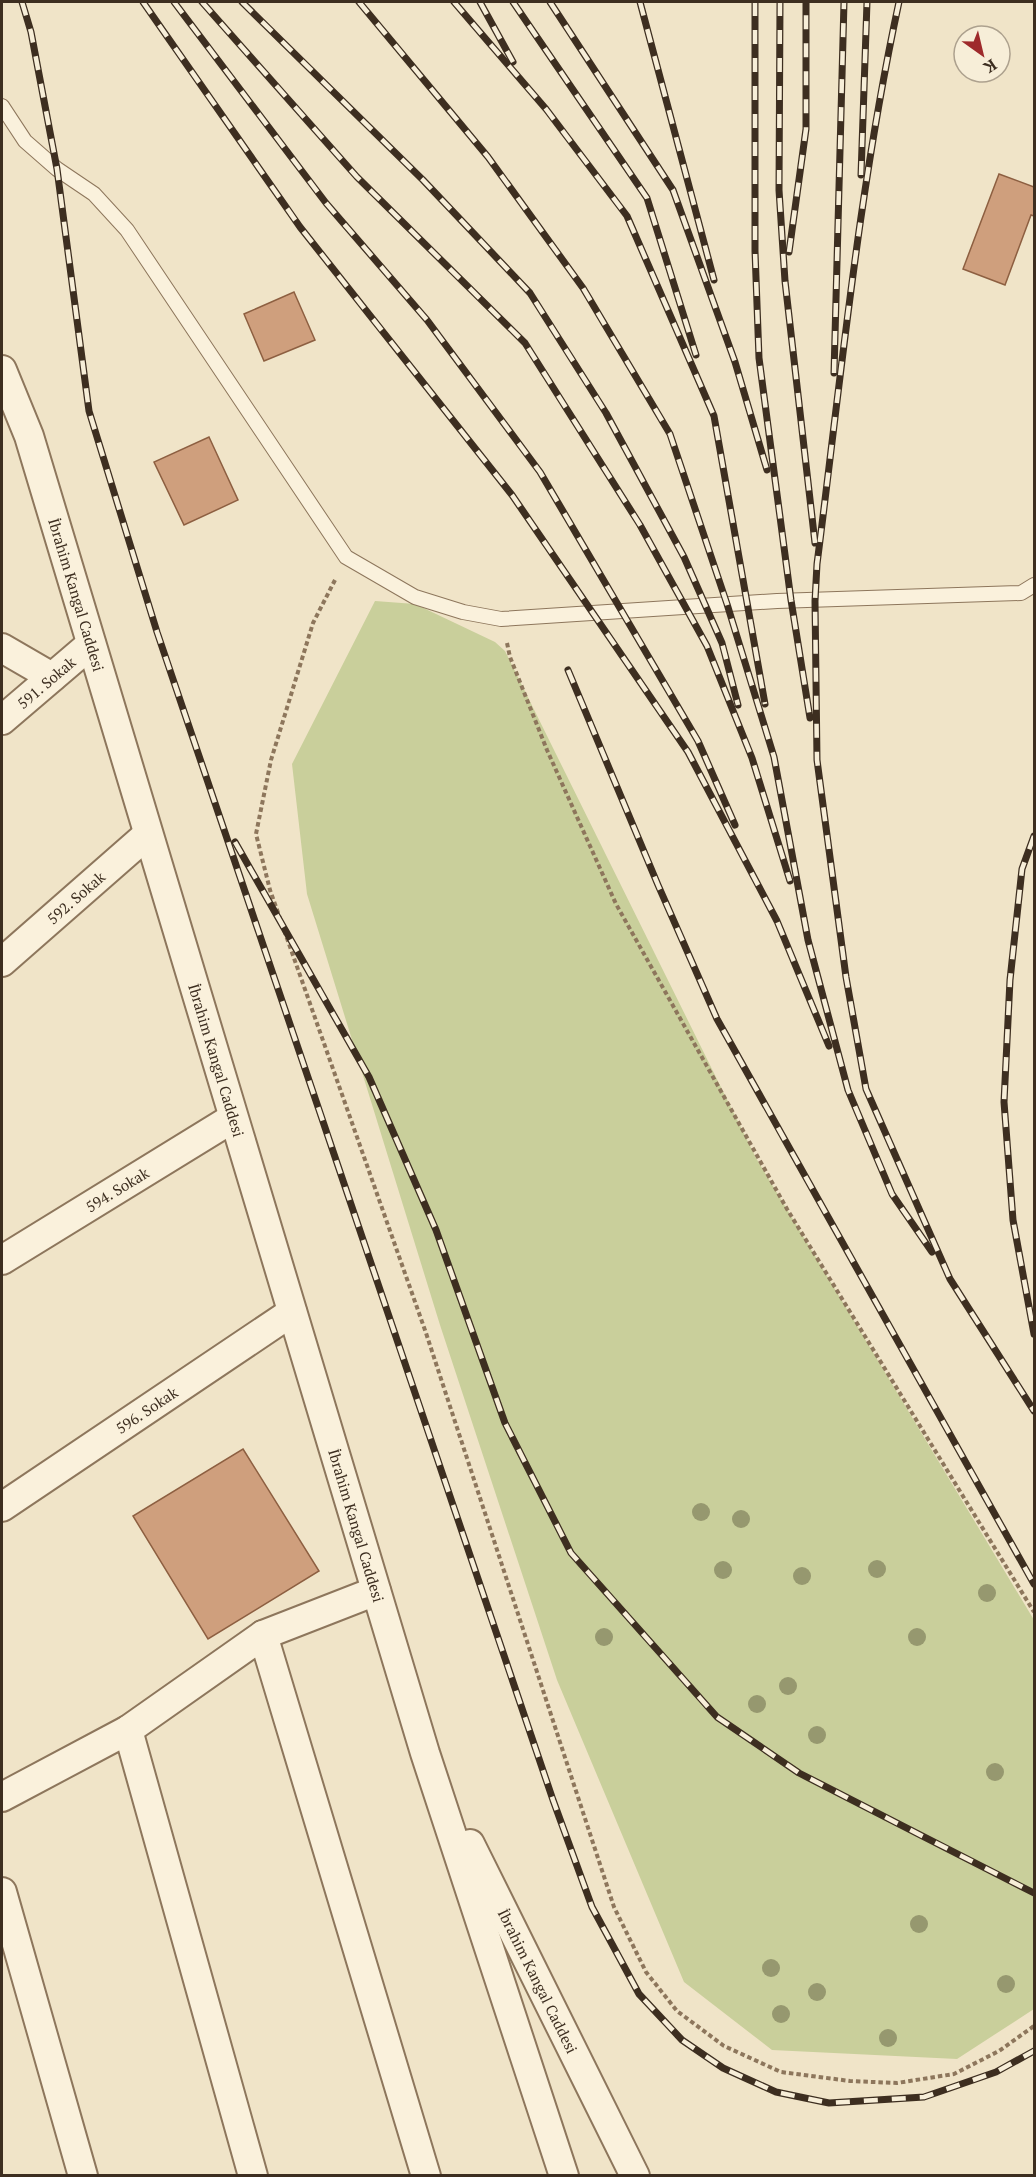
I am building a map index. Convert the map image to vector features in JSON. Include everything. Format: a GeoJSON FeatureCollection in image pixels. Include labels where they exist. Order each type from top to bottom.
{"type":"FeatureCollection","features":[{"type":"Feature","properties":{"kind":"street","name":"İbrahim Kangal Caddesi"},"geometry":{"type":"LineString","coordinates":[[2,370],[29,436],[424,1753],[564,2175]]}},
{"type":"Feature","properties":{"kind":"street","name":"591. Sokak"},"geometry":{"type":"LineString","coordinates":[[2,720],[91,644]]}},
{"type":"Feature","properties":{"kind":"street"},"geometry":{"type":"LineString","coordinates":[[2,648],[52,677]]}},
{"type":"Feature","properties":{"kind":"street","name":"592. Sokak"},"geometry":{"type":"LineString","coordinates":[[2,962],[148,834]]}},
{"type":"Feature","properties":{"kind":"street","name":"594. Sokak"},"geometry":{"type":"LineString","coordinates":[[2,1260],[233,1118]]}},
{"type":"Feature","properties":{"kind":"street","name":"596. Sokak"},"geometry":{"type":"LineString","coordinates":[[2,1507],[292,1312]]}},
{"type":"Feature","properties":{"kind":"street"},"geometry":{"type":"LineString","coordinates":[[2,1797],[128,1730],[264,1635],[376,1591]]}},
{"type":"Feature","properties":{"kind":"street"},"geometry":{"type":"LineString","coordinates":[[264,1635],[426,2175]]}},
{"type":"Feature","properties":{"kind":"street"},"geometry":{"type":"LineString","coordinates":[[128,1730],[252,2175]]}},
{"type":"Feature","properties":{"kind":"street","name":"İbrahim Kangal Caddesi"},"geometry":{"type":"LineString","coordinates":[[424,1753],[635,2175]]}},
{"type":"Feature","properties":{"kind":"street"},"geometry":{"type":"LineString","coordinates":[[2,1892],[83,2175]]}},
{"type":"Feature","properties":{"kind":"lane"},"geometry":{"type":"LineString","coordinates":[[2,106],[25,141],[57,169],[94,194],[127,230],[346,557],[415,597],[463,612],[501,619],[777,601],[1021,593],[1035,585]]}},
{"type":"Feature","properties":{"kind":"path"},"geometry":{"type":"LineString","coordinates":[[346,557],[313,623],[271,760],[256,834],[270,890],[426,1333],[614,1906],[646,1972],[677,2011],[724,2046],[781,2072],[850,2081],[897,2083],[954,2074],[999,2050],[1035,2026]]}},
{"type":"Feature","properties":{"kind":"path"},"geometry":{"type":"LineString","coordinates":[[501,619],[510,657],[547,750],[616,904],[787,1209],[1035,1612]]}},
{"type":"Feature","properties":{"kind":"green space"},"geometry":{"type":"Polygon","coordinates":[[[375,601],[415,604],[495,642],[505,651],[756,1158],[1034,1620],[1034,2009],[957,2059],[772,2050],[684,1982],[557,1680],[440,1325],[307,894],[292,764],[375,601]]]}},
{"type":"Feature","properties":{"kind":"building"},"geometry":{"type":"Polygon","coordinates":[[[999,174],[1034,187],[1034,216],[1031,215],[1005,285],[963,269],[999,174]]]}},
{"type":"Feature","properties":{"kind":"building"},"geometry":{"type":"Polygon","coordinates":[[[294,292],[315,340],[264,361],[244,314],[294,292]]]}},
{"type":"Feature","properties":{"kind":"building"},"geometry":{"type":"Polygon","coordinates":[[[209,437],[238,500],[184,525],[154,462],[209,437]]]}},
{"type":"Feature","properties":{"kind":"building"},"geometry":{"type":"Polygon","coordinates":[[[243,1449],[319,1571],[208,1639],[133,1516],[243,1449]]]}},
{"type":"Feature","properties":{"kind":"railway"},"geometry":{"type":"LineString","coordinates":[[22,2],[31,32],[57,169],[89,411],[157,632],[553,1800],[592,1907],[639,1994],[682,2040],[723,2068],[776,2092],[829,2103],[924,2097],[996,2072],[1034,2051]]}},
{"type":"Feature","properties":{"kind":"railway"},"geometry":{"type":"LineString","coordinates":[[143,2],[300,227],[512,495],[688,752],[777,921],[829,1046]]}},
{"type":"Feature","properties":{"kind":"railway"},"geometry":{"type":"LineString","coordinates":[[174,2],[326,203],[427,320],[540,472],[698,741],[735,825]]}},
{"type":"Feature","properties":{"kind":"railway"},"geometry":{"type":"LineString","coordinates":[[202,2],[357,177],[525,343],[640,525],[707,646],[752,758],[790,881]]}},
{"type":"Feature","properties":{"kind":"railway"},"geometry":{"type":"LineString","coordinates":[[242,2],[423,180],[530,293],[606,413],[684,557],[722,643],[738,705]]}},
{"type":"Feature","properties":{"kind":"railway"},"geometry":{"type":"LineString","coordinates":[[359,2],[488,157],[583,288],[670,434],[727,604],[774,757],[808,940],[848,1090],[892,1194],[932,1252]]}},
{"type":"Feature","properties":{"kind":"railway"},"geometry":{"type":"LineString","coordinates":[[454,2],[546,109],[627,216],[714,416],[765,704]]}},
{"type":"Feature","properties":{"kind":"railway"},"geometry":{"type":"LineString","coordinates":[[480,2],[513,62]]}},
{"type":"Feature","properties":{"kind":"railway"},"geometry":{"type":"LineString","coordinates":[[513,2],[647,198],[696,355]]}},
{"type":"Feature","properties":{"kind":"railway"},"geometry":{"type":"LineString","coordinates":[[550,2],[673,190],[735,362],[767,470]]}},
{"type":"Feature","properties":{"kind":"railway"},"geometry":{"type":"LineString","coordinates":[[640,2],[714,280]]}},
{"type":"Feature","properties":{"kind":"railway"},"geometry":{"type":"LineString","coordinates":[[755,2],[755,251],[759,358],[791,600],[810,718]]}},
{"type":"Feature","properties":{"kind":"railway"},"geometry":{"type":"LineString","coordinates":[[780,2],[779,190],[785,281],[815,543]]}},
{"type":"Feature","properties":{"kind":"railway"},"geometry":{"type":"LineString","coordinates":[[789,252],[806,129],[806,2]]}},
{"type":"Feature","properties":{"kind":"railway"},"geometry":{"type":"LineString","coordinates":[[834,373],[844,2]]}},
{"type":"Feature","properties":{"kind":"railway"},"geometry":{"type":"LineString","coordinates":[[861,175],[867,2]]}},
{"type":"Feature","properties":{"kind":"railway"},"geometry":{"type":"LineString","coordinates":[[899,2],[862,212],[817,564],[815,601],[817,760],[846,977],[866,1089],[950,1279],[1034,1411]]}},
{"type":"Feature","properties":{"kind":"railway"},"geometry":{"type":"LineString","coordinates":[[568,670],[717,1019],[1034,1584]]}},
{"type":"Feature","properties":{"kind":"railway"},"geometry":{"type":"LineString","coordinates":[[1034,836],[1022,869],[1010,980],[1004,1102],[1013,1220],[1034,1334]]}},
{"type":"Feature","properties":{"kind":"railway"},"geometry":{"type":"LineString","coordinates":[[235,842],[369,1077],[436,1230],[505,1423],[571,1553],[717,1717],[799,1773],[1034,1893]]}}]}
